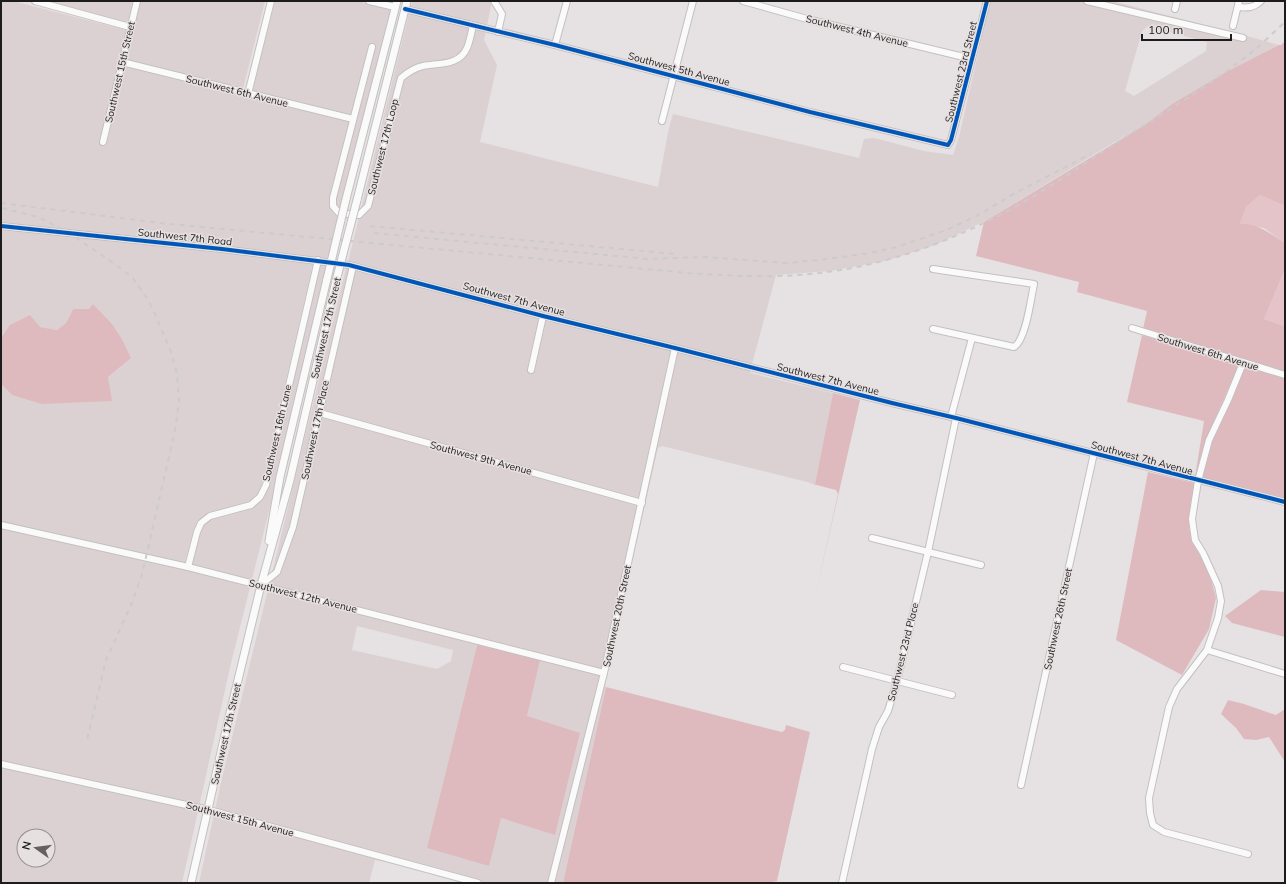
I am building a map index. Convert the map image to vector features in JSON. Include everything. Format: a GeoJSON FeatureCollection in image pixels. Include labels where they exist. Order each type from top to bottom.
{"type":"FeatureCollection","features":[{"type":"Feature","properties":{"kind":"main road","name":"Southwest 17th Street"},"geometry":{"type":"LineString","coordinates":[[191,883],[261,585],[290,480],[336,281],[407,1]]}},
{"type":"Feature","properties":{"kind":"main road","name":"Southwest 17th Street"},"geometry":{"type":"LineString","coordinates":[[261,585],[280,477],[346,199],[396,4]]}},
{"type":"Feature","properties":{"kind":"street"},"geometry":{"type":"LineString","coordinates":[[35,1],[46,2],[130,27]]}},
{"type":"Feature","properties":{"kind":"street","name":"Southwest 15th Street"},"geometry":{"type":"LineString","coordinates":[[103,142],[137,1]]}},
{"type":"Feature","properties":{"kind":"street"},"geometry":{"type":"LineString","coordinates":[[248,94],[271,1]]}},
{"type":"Feature","properties":{"kind":"street"},"geometry":{"type":"LineString","coordinates":[[369,1],[396,4]]}},
{"type":"Feature","properties":{"kind":"street"},"geometry":{"type":"LineString","coordinates":[[494,1],[502,14],[498,32]]}},
{"type":"Feature","properties":{"kind":"street"},"geometry":{"type":"LineString","coordinates":[[555,45],[567,1]]}},
{"type":"Feature","properties":{"kind":"street"},"geometry":{"type":"LineString","coordinates":[[662,121],[693,1]]}},
{"type":"Feature","properties":{"kind":"street","name":"Southwest 4th Avenue"},"geometry":{"type":"LineString","coordinates":[[743,1],[807,19],[972,59]]}},
{"type":"Feature","properties":{"kind":"street","name":"Southwest 23rd Street"},"geometry":{"type":"LineString","coordinates":[[948,145],[952,140],[987,1]]}},
{"type":"Feature","properties":{"kind":"street"},"geometry":{"type":"LineString","coordinates":[[1087,1],[1242,38]]}},
{"type":"Feature","properties":{"kind":"street"},"geometry":{"type":"LineString","coordinates":[[1175,9],[1177,1]]}},
{"type":"Feature","properties":{"kind":"street"},"geometry":{"type":"LineString","coordinates":[[1233,26],[1238,4],[1249,8],[1257,5],[1261,1]]}},
{"type":"Feature","properties":{"kind":"street","name":"Southwest 5th Avenue"},"geometry":{"type":"LineString","coordinates":[[405,9],[555,45],[833,118],[948,145]]}},
{"type":"Feature","properties":{"kind":"street","name":"Southwest 17th Loop"},"geometry":{"type":"LineString","coordinates":[[372,47],[334,198],[333,206],[340,213],[359,215],[368,206],[401,78],[411,70],[422,66],[449,63],[460,58],[467,49],[473,26]]}},
{"type":"Feature","properties":{"kind":"street","name":"Southwest 6th Avenue"},"geometry":{"type":"LineString","coordinates":[[122,62],[353,120]]}},
{"type":"Feature","properties":{"kind":"street","name":"Southwest 7th Road"},"geometry":{"type":"LineString","coordinates":[[1,226],[318,260],[367,270]]}},
{"type":"Feature","properties":{"kind":"street","name":"Southwest 16th Lane"},"geometry":{"type":"LineString","coordinates":[[188,567],[197,532],[201,523],[210,516],[251,505],[260,497],[266,485],[318,260]]}},
{"type":"Feature","properties":{"kind":"street","name":"Southwest 17th Place"},"geometry":{"type":"LineString","coordinates":[[261,585],[277,572],[286,552],[294,527],[352,266]]}},
{"type":"Feature","properties":{"kind":"street"},"geometry":{"type":"LineString","coordinates":[[933,269],[1034,284],[1030,306],[1022,333],[1018,345],[1014,347],[933,329]]}},
{"type":"Feature","properties":{"kind":"street","name":"Southwest 7th Avenue"},"geometry":{"type":"LineString","coordinates":[[367,270],[892,404],[954,417],[1198,481],[1285,502]]}},
{"type":"Feature","properties":{"kind":"street"},"geometry":{"type":"LineString","coordinates":[[531,370],[544,316]]}},
{"type":"Feature","properties":{"kind":"street","name":"Southwest 6th Avenue"},"geometry":{"type":"LineString","coordinates":[[1132,328],[1285,375]]}},
{"type":"Feature","properties":{"kind":"street","name":"Southwest 23rd Place"},"geometry":{"type":"LineString","coordinates":[[842,883],[872,749],[879,727],[888,711],[897,681],[928,552],[954,417],[972,338]]}},
{"type":"Feature","properties":{"kind":"street","name":"Southwest 20th Street"},"geometry":{"type":"LineString","coordinates":[[551,883],[604,673],[675,348]]}},
{"type":"Feature","properties":{"kind":"street"},"geometry":{"type":"LineString","coordinates":[[1243,363],[1228,400],[1209,440],[1198,481],[1192,519],[1195,540],[1203,553],[1218,586],[1221,601],[1218,618],[1207,650],[1177,690],[1169,707],[1149,798],[1150,813],[1154,825],[1164,832],[1248,854]]}},
{"type":"Feature","properties":{"kind":"street","name":"Southwest 9th Avenue"},"geometry":{"type":"LineString","coordinates":[[320,414],[642,502]]}},
{"type":"Feature","properties":{"kind":"street","name":"Southwest 26th Street"},"geometry":{"type":"LineString","coordinates":[[1021,785],[1094,453]]}},
{"type":"Feature","properties":{"kind":"street","name":"Southwest 12th Avenue"},"geometry":{"type":"LineString","coordinates":[[1,525],[188,567],[604,673]]}},
{"type":"Feature","properties":{"kind":"street"},"geometry":{"type":"LineString","coordinates":[[872,538],[981,566]]}},
{"type":"Feature","properties":{"kind":"street"},"geometry":{"type":"LineString","coordinates":[[1207,650],[1285,674]]}},
{"type":"Feature","properties":{"kind":"street"},"geometry":{"type":"LineString","coordinates":[[843,667],[952,695]]}},
{"type":"Feature","properties":{"kind":"street","name":"Southwest 15th Avenue"},"geometry":{"type":"LineString","coordinates":[[1,764],[209,810],[478,883]]}},
{"type":"Feature","properties":{"kind":"shaded area"},"geometry":{"type":"Polygon","coordinates":[[[1,1],[13,1],[126,30],[99,144],[106,146],[124,66],[241,96],[356,123],[357,117],[252,91],[275,1],[358,1],[391,10],[328,259],[222,246],[1,223],[1,1]]]}},
{"type":"Feature","properties":{"kind":"shaded area"},"geometry":{"type":"Polygon","coordinates":[[[50,1],[133,1],[128,23],[50,1]]]}},
{"type":"Feature","properties":{"kind":"shaded area"},"geometry":{"type":"Polygon","coordinates":[[[140,1],[265,1],[243,89],[126,60],[140,1]]]}},
{"type":"Feature","properties":{"kind":"shaded area"},"geometry":{"type":"Polygon","coordinates":[[[412,1],[492,1],[484,40],[497,65],[480,142],[658,187],[668,132],[673,114],[859,158],[864,139],[874,138],[924,151],[953,155],[959,137],[990,1],[1076,1],[1245,42],[1246,36],[1100,1],[1112,1],[1247,36],[1279,45],[1226,72],[1172,104],[1146,124],[989,219],[935,245],[885,261],[830,271],[776,275],[752,364],[544,313],[348,262],[412,1]],[[1148,26],[1142,31],[1125,91],[1134,96],[1206,51],[1207,42],[1148,26]]]}},
{"type":"Feature","properties":{"kind":"shaded area"},"geometry":{"type":"Polygon","coordinates":[[[1285,41],[1285,206],[1260,195],[1246,207],[1240,224],[1258,227],[1285,243],[1285,269],[1264,319],[1284,326],[1285,372],[1143,329],[1147,311],[1077,292],[1079,282],[976,256],[984,222],[1146,124],[1172,104],[1226,72],[1281,45],[1285,41]]]}},
{"type":"Feature","properties":{"kind":"shaded area"},"geometry":{"type":"Polygon","coordinates":[[[1260,195],[1285,206],[1285,243],[1264,228],[1240,224],[1246,207],[1260,195]]]}},
{"type":"Feature","properties":{"kind":"shaded area"},"geometry":{"type":"Polygon","coordinates":[[[1,229],[313,263],[262,484],[257,495],[249,503],[209,513],[198,521],[193,532],[183,568],[190,570],[204,525],[212,519],[253,508],[264,498],[269,487],[320,264],[327,265],[276,483],[231,663],[182,883],[1,883],[1,384],[12,395],[111,401],[108,377],[131,358],[122,339],[93,304],[89,309],[73,309],[66,323],[57,330],[40,327],[1,337],[1,229]]]}},
{"type":"Feature","properties":{"kind":"shaded area"},"geometry":{"type":"Polygon","coordinates":[[[346,268],[751,370],[750,373],[833,393],[815,484],[662,446],[658,448],[604,684],[606,687],[563,883],[476,883],[422,868],[375,860],[369,883],[199,883],[220,787],[346,268]],[[357,626],[352,650],[437,669],[451,661],[453,650],[357,626]],[[580,733],[501,818],[555,834],[580,733]]]}},
{"type":"Feature","properties":{"kind":"shaded area"},"geometry":{"type":"Polygon","coordinates":[[[1285,269],[1285,347],[1283,343],[1284,326],[1264,319],[1285,269]]]}},
{"type":"Feature","properties":{"kind":"shaded area"},"geometry":{"type":"Polygon","coordinates":[[[93,304],[112,324],[122,339],[131,358],[108,377],[112,401],[42,404],[12,395],[1,384],[1,338],[10,325],[30,315],[40,327],[57,330],[66,323],[73,309],[89,309],[93,304]]]}},
{"type":"Feature","properties":{"kind":"shaded area"},"geometry":{"type":"Polygon","coordinates":[[[1142,335],[1239,365],[1206,439],[1195,477],[1204,421],[1127,402],[1142,335]]]}},
{"type":"Feature","properties":{"kind":"shaded area"},"geometry":{"type":"Polygon","coordinates":[[[1245,367],[1285,378],[1285,499],[1202,478],[1212,442],[1245,367]]]}},
{"type":"Feature","properties":{"kind":"shaded area"},"geometry":{"type":"Polygon","coordinates":[[[833,393],[860,400],[814,601],[838,494],[836,490],[809,483],[815,484],[833,393]]]}},
{"type":"Feature","properties":{"kind":"shaded area"},"geometry":{"type":"Polygon","coordinates":[[[1148,472],[1194,483],[1189,527],[1192,542],[1208,568],[1216,598],[1209,629],[1182,675],[1116,640],[1148,472]]]}},
{"type":"Feature","properties":{"kind":"shaded area"},"geometry":{"type":"Polygon","coordinates":[[[1261,590],[1285,592],[1285,637],[1232,623],[1225,616],[1261,590]]]}},
{"type":"Feature","properties":{"kind":"shaded area"},"geometry":{"type":"Polygon","coordinates":[[[478,642],[540,660],[527,716],[580,733],[555,835],[501,818],[489,866],[427,848],[478,642]]]}},
{"type":"Feature","properties":{"kind":"shaded area"},"geometry":{"type":"Polygon","coordinates":[[[606,687],[782,732],[785,730],[786,725],[810,732],[777,881],[768,883],[563,883],[606,687]]]}},
{"type":"Feature","properties":{"kind":"shaded area"},"geometry":{"type":"Polygon","coordinates":[[[1228,700],[1276,715],[1285,709],[1285,762],[1269,737],[1256,740],[1244,739],[1236,728],[1221,714],[1228,700]]]}},
{"type":"Feature","properties":{"kind":"railway"},"geometry":{"type":"LineString","coordinates":[[1,203],[160,223],[688,273],[733,276],[767,276],[835,271],[863,266],[917,251],[970,230],[1012,209],[1057,182],[1206,85],[1258,47],[1285,22]]}},
{"type":"Feature","properties":{"kind":"railway"},"geometry":{"type":"LineString","coordinates":[[374,233],[648,259],[705,257],[787,263],[819,260],[870,253],[897,247],[949,229],[980,214],[1017,192],[1091,154]]}},
{"type":"Feature","properties":{"kind":"railway"},"geometry":{"type":"LineString","coordinates":[[2,208],[38,217],[69,233],[132,277],[145,295],[155,314],[171,352],[177,374],[179,401],[175,430],[141,578],[131,605],[106,660],[87,740]]}},
{"type":"Feature","properties":{"kind":"railway"},"geometry":{"type":"LineString","coordinates":[[370,226],[676,254]]}},
{"type":"Feature","properties":{"kind":"cycle path"},"geometry":{"type":"LineString","coordinates":[[405,9],[555,45],[810,112],[948,145],[951,140],[987,1]]}},
{"type":"Feature","properties":{"kind":"cycle path"},"geometry":{"type":"LineString","coordinates":[[1,226],[222,249],[349,265],[543,316],[956,418],[1285,502]]}}]}
